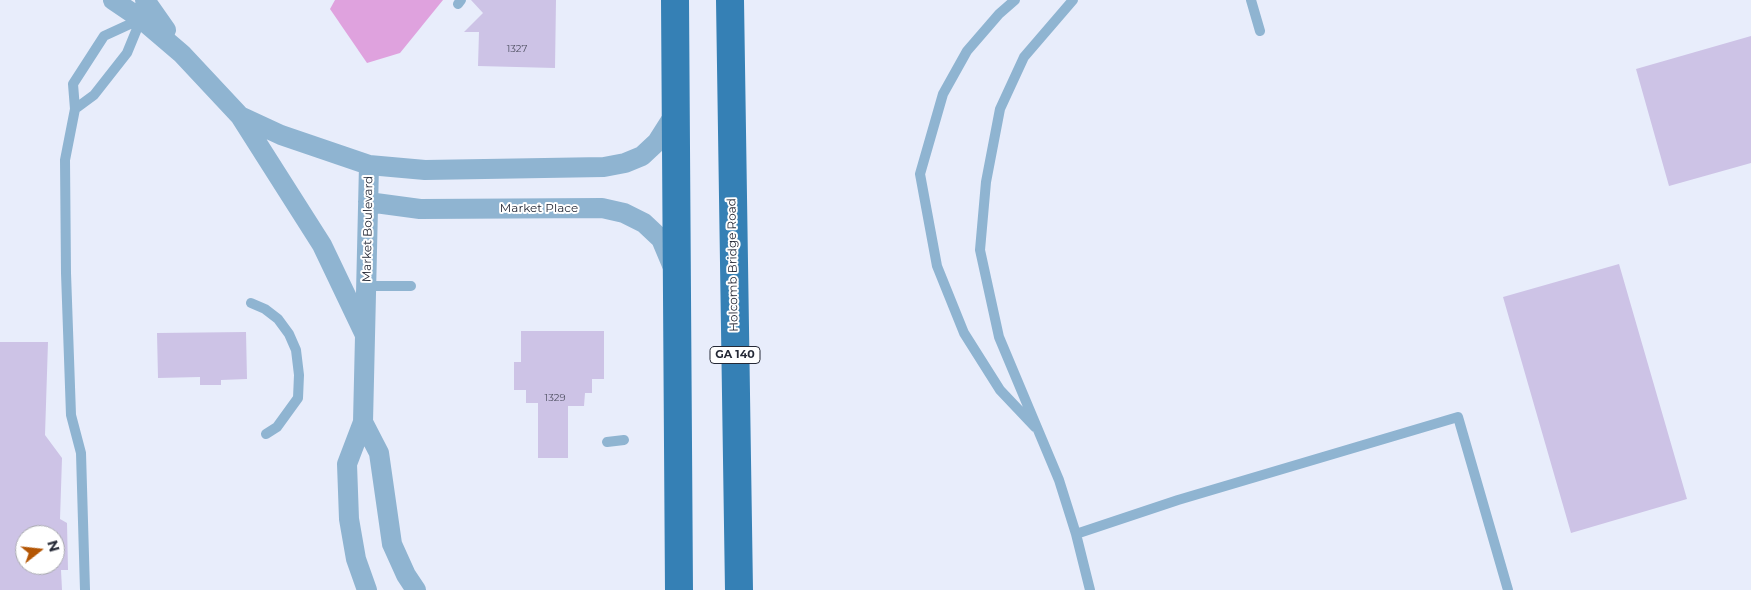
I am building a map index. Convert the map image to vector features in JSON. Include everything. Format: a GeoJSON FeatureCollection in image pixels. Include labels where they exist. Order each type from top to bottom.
{"type":"FeatureCollection","features":[{"type":"Feature","properties":{"kind":"main road"},"geometry":{"type":"LineString","coordinates":[[675,0],[679,590]]}},
{"type":"Feature","properties":{"kind":"main road","name":"Holcomb Bridge Road"},"geometry":{"type":"LineString","coordinates":[[730,0],[739,590]]}},
{"type":"Feature","properties":{"kind":"street","name":"Market Boulevard"},"geometry":{"type":"LineString","coordinates":[[113,0],[143,9],[240,116],[322,245],[366,340]]}},
{"type":"Feature","properties":{"kind":"street"},"geometry":{"type":"LineString","coordinates":[[369,165],[424,170],[604,167],[642,156],[657,142],[676,112]]}},
{"type":"Feature","properties":{"kind":"street","name":"Market Boulevard"},"geometry":{"type":"LineString","coordinates":[[240,116],[281,135],[369,165],[363,422],[346,464],[349,519],[356,559],[367,590]]}},
{"type":"Feature","properties":{"kind":"street","name":"Market Place"},"geometry":{"type":"LineString","coordinates":[[368,202],[420,209],[602,208],[624,213],[644,222],[661,239],[677,276]]}},
{"type":"Feature","properties":{"kind":"street"},"geometry":{"type":"LineString","coordinates":[[363,422],[380,453],[392,544],[406,575],[416,590]]}},
{"type":"Feature","properties":{"kind":"lane"},"geometry":{"type":"LineString","coordinates":[[1015,0],[999,14],[968,51],[943,94],[920,174],[937,266],[964,334],[1000,390],[1040,433]]}},
{"type":"Feature","properties":{"kind":"lane"},"geometry":{"type":"LineString","coordinates":[[1073,0],[1024,57],[1000,109],[986,182],[980,250],[999,337],[1040,433],[1076,534],[1090,590]]}},
{"type":"Feature","properties":{"kind":"lane"},"geometry":{"type":"LineString","coordinates":[[1251,0],[1260,31]]}},
{"type":"Feature","properties":{"kind":"lane"},"geometry":{"type":"LineString","coordinates":[[85,590],[81,453],[71,415],[66,274],[65,160],[75,109],[73,84],[104,36],[143,9]]}},
{"type":"Feature","properties":{"kind":"lane"},"geometry":{"type":"LineString","coordinates":[[75,109],[94,95],[126,53],[143,9]]}},
{"type":"Feature","properties":{"kind":"lane"},"geometry":{"type":"LineString","coordinates":[[367,286],[411,286]]}},
{"type":"Feature","properties":{"kind":"lane"},"geometry":{"type":"LineString","coordinates":[[251,303],[265,309],[278,319],[289,334],[296,350],[299,375],[298,398],[277,427],[266,434]]}},
{"type":"Feature","properties":{"kind":"lane"},"geometry":{"type":"LineString","coordinates":[[1076,534],[1178,500],[1458,417],[1508,590]]}},
{"type":"Feature","properties":{"kind":"lane"},"geometry":{"type":"LineString","coordinates":[[608,442],[624,440]]}},
{"type":"Feature","properties":{"kind":"shaded area"},"geometry":{"type":"Polygon","coordinates":[[[335,0],[443,0],[400,53],[367,63],[330,9],[335,0]]]}},
{"type":"Feature","properties":{"kind":"building"},"geometry":{"type":"Polygon","coordinates":[[[471,0],[556,0],[555,68],[478,66],[479,32],[464,32],[483,13],[471,0]]]}},
{"type":"Feature","properties":{"kind":"building"},"geometry":{"type":"Polygon","coordinates":[[[1751,36],[1751,163],[1669,186],[1636,69],[1751,36]]]}},
{"type":"Feature","properties":{"kind":"building"},"geometry":{"type":"Polygon","coordinates":[[[1619,264],[1687,499],[1571,533],[1503,297],[1619,264]]]}},
{"type":"Feature","properties":{"kind":"building"},"geometry":{"type":"Polygon","coordinates":[[[521,331],[604,331],[604,379],[592,379],[592,393],[585,393],[584,406],[568,406],[568,458],[538,458],[538,403],[526,403],[526,390],[514,390],[514,362],[521,362],[521,331]]]}},
{"type":"Feature","properties":{"kind":"building"},"geometry":{"type":"Polygon","coordinates":[[[246,332],[247,379],[221,380],[221,385],[200,385],[200,377],[158,378],[157,333],[246,332]]]}},
{"type":"Feature","properties":{"kind":"building"},"geometry":{"type":"Polygon","coordinates":[[[0,342],[48,342],[45,435],[62,458],[60,519],[67,523],[68,570],[65,570],[65,525],[15,525],[15,575],[61,575],[62,590],[0,590],[0,342]]]}}]}
